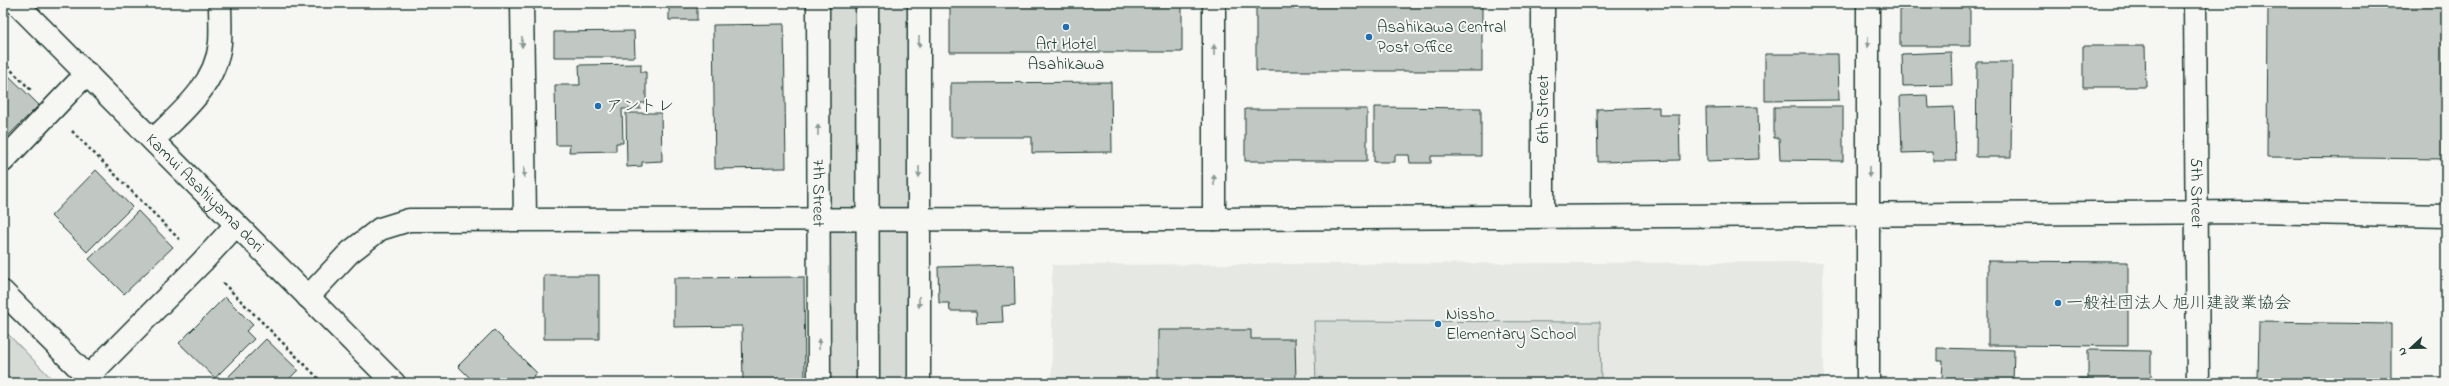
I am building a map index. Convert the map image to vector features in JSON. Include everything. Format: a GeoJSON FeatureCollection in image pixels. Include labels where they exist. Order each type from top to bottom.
{"type":"FeatureCollection","features":[{"type":"Feature","properties":{"kind":"street","name":"Kamui Asahiyama dori"},"geometry":{"type":"LineString","coordinates":[[16,3],[394,383]]}},
{"type":"Feature","properties":{"kind":"street"},"geometry":{"type":"LineString","coordinates":[[153,140],[195,99],[209,78],[220,45],[220,3]]}},
{"type":"Feature","properties":{"kind":"street"},"geometry":{"type":"LineString","coordinates":[[522,3],[525,219]]}},
{"type":"Feature","properties":{"kind":"street","name":"7th Street"},"geometry":{"type":"LineString","coordinates":[[818,3],[819,383]]}},
{"type":"Feature","properties":{"kind":"street"},"geometry":{"type":"LineString","coordinates":[[867,3],[868,383]]}},
{"type":"Feature","properties":{"kind":"street"},"geometry":{"type":"LineString","coordinates":[[919,3],[919,383]]}},
{"type":"Feature","properties":{"kind":"street"},"geometry":{"type":"LineString","coordinates":[[1214,3],[1214,219]]}},
{"type":"Feature","properties":{"kind":"street","name":"6th Street"},"geometry":{"type":"LineString","coordinates":[[1543,3],[1543,216]]}},
{"type":"Feature","properties":{"kind":"street"},"geometry":{"type":"LineString","coordinates":[[1868,3],[1868,383]]}},
{"type":"Feature","properties":{"kind":"street","name":"5th Street"},"geometry":{"type":"LineString","coordinates":[[2195,3],[2198,383]]}},
{"type":"Feature","properties":{"kind":"street"},"geometry":{"type":"LineString","coordinates":[[3,161],[87,73]]}},
{"type":"Feature","properties":{"kind":"street"},"geometry":{"type":"LineString","coordinates":[[308,297],[349,253],[380,229],[409,220],[819,220],[868,218],[1214,219],[1869,213],[2197,212],[2446,216]]}},
{"type":"Feature","properties":{"kind":"street"},"geometry":{"type":"LineString","coordinates":[[3,292],[91,380],[236,225]]}},
{"type":"Feature","properties":{"kind":"path"},"geometry":{"type":"LineString","coordinates":[[3,62],[323,383]]}},
{"type":"Feature","properties":{"kind":"shaded area"},"geometry":{"type":"Polygon","coordinates":[[[816,3],[919,3],[919,383],[819,383],[816,3]]]}},
{"type":"Feature","properties":{"kind":"shaded area","name":"Nissho Elementary School"},"geometry":{"type":"Polygon","coordinates":[[[1823,262],[1824,383],[1052,383],[1052,265],[1823,262]]]}},
{"type":"Feature","properties":{"kind":"shaded area"},"geometry":{"type":"Polygon","coordinates":[[[1314,321],[1600,322],[1601,383],[1316,383],[1314,321]]]}},
{"type":"Feature","properties":{"kind":"shaded area"},"geometry":{"type":"Polygon","coordinates":[[[3,329],[56,383],[3,383],[3,329]]]}},
{"type":"Feature","properties":{"kind":"building"},"geometry":{"type":"Polygon","coordinates":[[[669,3],[697,3],[697,20],[669,20],[669,3]]]}},
{"type":"Feature","properties":{"kind":"building"},"geometry":{"type":"Polygon","coordinates":[[[703,3],[771,3],[771,6],[703,7],[703,3]]]}},
{"type":"Feature","properties":{"kind":"building","name":"Art Hotel Asahikawa"},"geometry":{"type":"Polygon","coordinates":[[[950,3],[1182,3],[1182,52],[950,52],[950,3]]]}},
{"type":"Feature","properties":{"kind":"building","name":"Asahikawa Central Post Office"},"geometry":{"type":"Polygon","coordinates":[[[1256,3],[1482,3],[1482,71],[1256,71],[1256,3]]]}},
{"type":"Feature","properties":{"kind":"building"},"geometry":{"type":"Polygon","coordinates":[[[1900,3],[1970,3],[1970,46],[1900,46],[1900,3]]]}},
{"type":"Feature","properties":{"kind":"building"},"geometry":{"type":"Polygon","coordinates":[[[2268,3],[2446,3],[2446,159],[2267,157],[2268,3]]]}},
{"type":"Feature","properties":{"kind":"building"},"geometry":{"type":"Polygon","coordinates":[[[784,24],[786,168],[715,169],[713,25],[784,24]]]}},
{"type":"Feature","properties":{"kind":"building"},"geometry":{"type":"Polygon","coordinates":[[[634,31],[635,57],[554,57],[554,32],[634,31]]]}},
{"type":"Feature","properties":{"kind":"building"},"geometry":{"type":"Polygon","coordinates":[[[2083,46],[2145,46],[2146,87],[2083,87],[2083,46]]]}},
{"type":"Feature","properties":{"kind":"building"},"geometry":{"type":"Polygon","coordinates":[[[1951,52],[1952,85],[1903,86],[1902,54],[1951,52]]]}},
{"type":"Feature","properties":{"kind":"building"},"geometry":{"type":"Polygon","coordinates":[[[1765,54],[1838,54],[1839,100],[1765,101],[1765,54]]]}},
{"type":"Feature","properties":{"kind":"building"},"geometry":{"type":"Polygon","coordinates":[[[1977,62],[2012,62],[2011,157],[1976,157],[1977,62]]]}},
{"type":"Feature","properties":{"kind":"building","name":"アントレ"},"geometry":{"type":"Polygon","coordinates":[[[641,64],[641,72],[646,72],[646,103],[640,103],[640,109],[622,109],[623,143],[616,143],[616,151],[569,152],[570,145],[556,145],[555,85],[580,85],[579,65],[641,64]]]}},
{"type":"Feature","properties":{"kind":"building"},"geometry":{"type":"Polygon","coordinates":[[[8,75],[39,105],[3,141],[3,80],[8,75]]]}},
{"type":"Feature","properties":{"kind":"building"},"geometry":{"type":"Polygon","coordinates":[[[1111,82],[1112,152],[1032,153],[1032,137],[951,137],[951,83],[1111,82]]]}},
{"type":"Feature","properties":{"kind":"building"},"geometry":{"type":"Polygon","coordinates":[[[1928,95],[1929,108],[1954,107],[1956,161],[1933,161],[1932,152],[1902,153],[1900,96],[1928,95]]]}},
{"type":"Feature","properties":{"kind":"building"},"geometry":{"type":"Polygon","coordinates":[[[1374,107],[1481,108],[1481,156],[1431,156],[1431,163],[1410,163],[1409,155],[1395,155],[1395,162],[1374,162],[1374,107]]]}},
{"type":"Feature","properties":{"kind":"building"},"geometry":{"type":"Polygon","coordinates":[[[1659,107],[1659,115],[1679,115],[1680,160],[1598,162],[1597,109],[1659,107]]]}},
{"type":"Feature","properties":{"kind":"building"},"geometry":{"type":"Polygon","coordinates":[[[1758,107],[1759,159],[1707,161],[1706,108],[1758,107]]]}},
{"type":"Feature","properties":{"kind":"building"},"geometry":{"type":"Polygon","coordinates":[[[1774,107],[1843,107],[1843,161],[1780,160],[1779,138],[1774,138],[1774,107]]]}},
{"type":"Feature","properties":{"kind":"building"},"geometry":{"type":"Polygon","coordinates":[[[1245,109],[1367,109],[1367,161],[1245,161],[1245,109]]]}},
{"type":"Feature","properties":{"kind":"building"},"geometry":{"type":"Polygon","coordinates":[[[626,113],[661,113],[662,161],[642,162],[642,166],[627,167],[626,113]]]}},
{"type":"Feature","properties":{"kind":"building"},"geometry":{"type":"Polygon","coordinates":[[[96,170],[132,207],[87,252],[51,216],[96,170]]]}},
{"type":"Feature","properties":{"kind":"building"},"geometry":{"type":"Polygon","coordinates":[[[138,211],[173,247],[124,294],[89,259],[138,211]]]}},
{"type":"Feature","properties":{"kind":"building","name":"一般社団法人 旭川建設業協会"},"geometry":{"type":"Polygon","coordinates":[[[1988,261],[2128,262],[2128,346],[1988,345],[1988,261]]]}},
{"type":"Feature","properties":{"kind":"building"},"geometry":{"type":"Polygon","coordinates":[[[1014,265],[1015,305],[1002,306],[1003,322],[977,323],[976,311],[950,311],[949,303],[939,303],[938,267],[1014,265]]]}},
{"type":"Feature","properties":{"kind":"building"},"geometry":{"type":"Polygon","coordinates":[[[544,275],[599,275],[599,339],[544,339],[544,275]]]}},
{"type":"Feature","properties":{"kind":"building"},"geometry":{"type":"Polygon","coordinates":[[[804,277],[805,383],[743,383],[742,326],[674,327],[674,278],[804,277]]]}},
{"type":"Feature","properties":{"kind":"building"},"geometry":{"type":"Polygon","coordinates":[[[225,297],[253,325],[246,331],[254,339],[215,378],[179,343],[225,297]]]}},
{"type":"Feature","properties":{"kind":"building"},"geometry":{"type":"Polygon","coordinates":[[[2259,322],[2391,324],[2391,383],[2258,383],[2259,322]]]}},
{"type":"Feature","properties":{"kind":"building"},"geometry":{"type":"Polygon","coordinates":[[[494,330],[537,373],[527,383],[475,383],[458,366],[494,330]]]}},
{"type":"Feature","properties":{"kind":"building"},"geometry":{"type":"Polygon","coordinates":[[[1158,330],[1251,330],[1251,339],[1295,339],[1296,383],[1158,383],[1158,330]]]}},
{"type":"Feature","properties":{"kind":"building"},"geometry":{"type":"Polygon","coordinates":[[[266,339],[298,370],[285,383],[222,383],[266,339]]]}},
{"type":"Feature","properties":{"kind":"building"},"geometry":{"type":"Polygon","coordinates":[[[1937,348],[2014,350],[2013,383],[1933,383],[1934,379],[1942,379],[1943,361],[1937,361],[1937,348]]]}},
{"type":"Feature","properties":{"kind":"building"},"geometry":{"type":"Polygon","coordinates":[[[2088,350],[2151,351],[2151,383],[2078,383],[2078,378],[2088,378],[2088,350]]]}},
{"type":"Feature","properties":{"kind":"building"},"geometry":{"type":"Polygon","coordinates":[[[1045,382],[1045,383],[940,383],[1045,382]]]}},
{"type":"Feature","properties":{"kind":"place","name":"Art Hotel Asahikawa"},"geometry":{"type":"Point","coordinates":[1066,27]}},
{"type":"Feature","properties":{"kind":"place","name":"Asahikawa Central Post Office"},"geometry":{"type":"Point","coordinates":[1369,37]}},
{"type":"Feature","properties":{"kind":"place","name":"アントレ"},"geometry":{"type":"Point","coordinates":[598,106]}},
{"type":"Feature","properties":{"kind":"place","name":"一般社団法人 旭川建設業協会"},"geometry":{"type":"Point","coordinates":[2058,303]}},
{"type":"Feature","properties":{"kind":"place","name":"Nissho Elementary School"},"geometry":{"type":"Point","coordinates":[1438,324]}}]}
